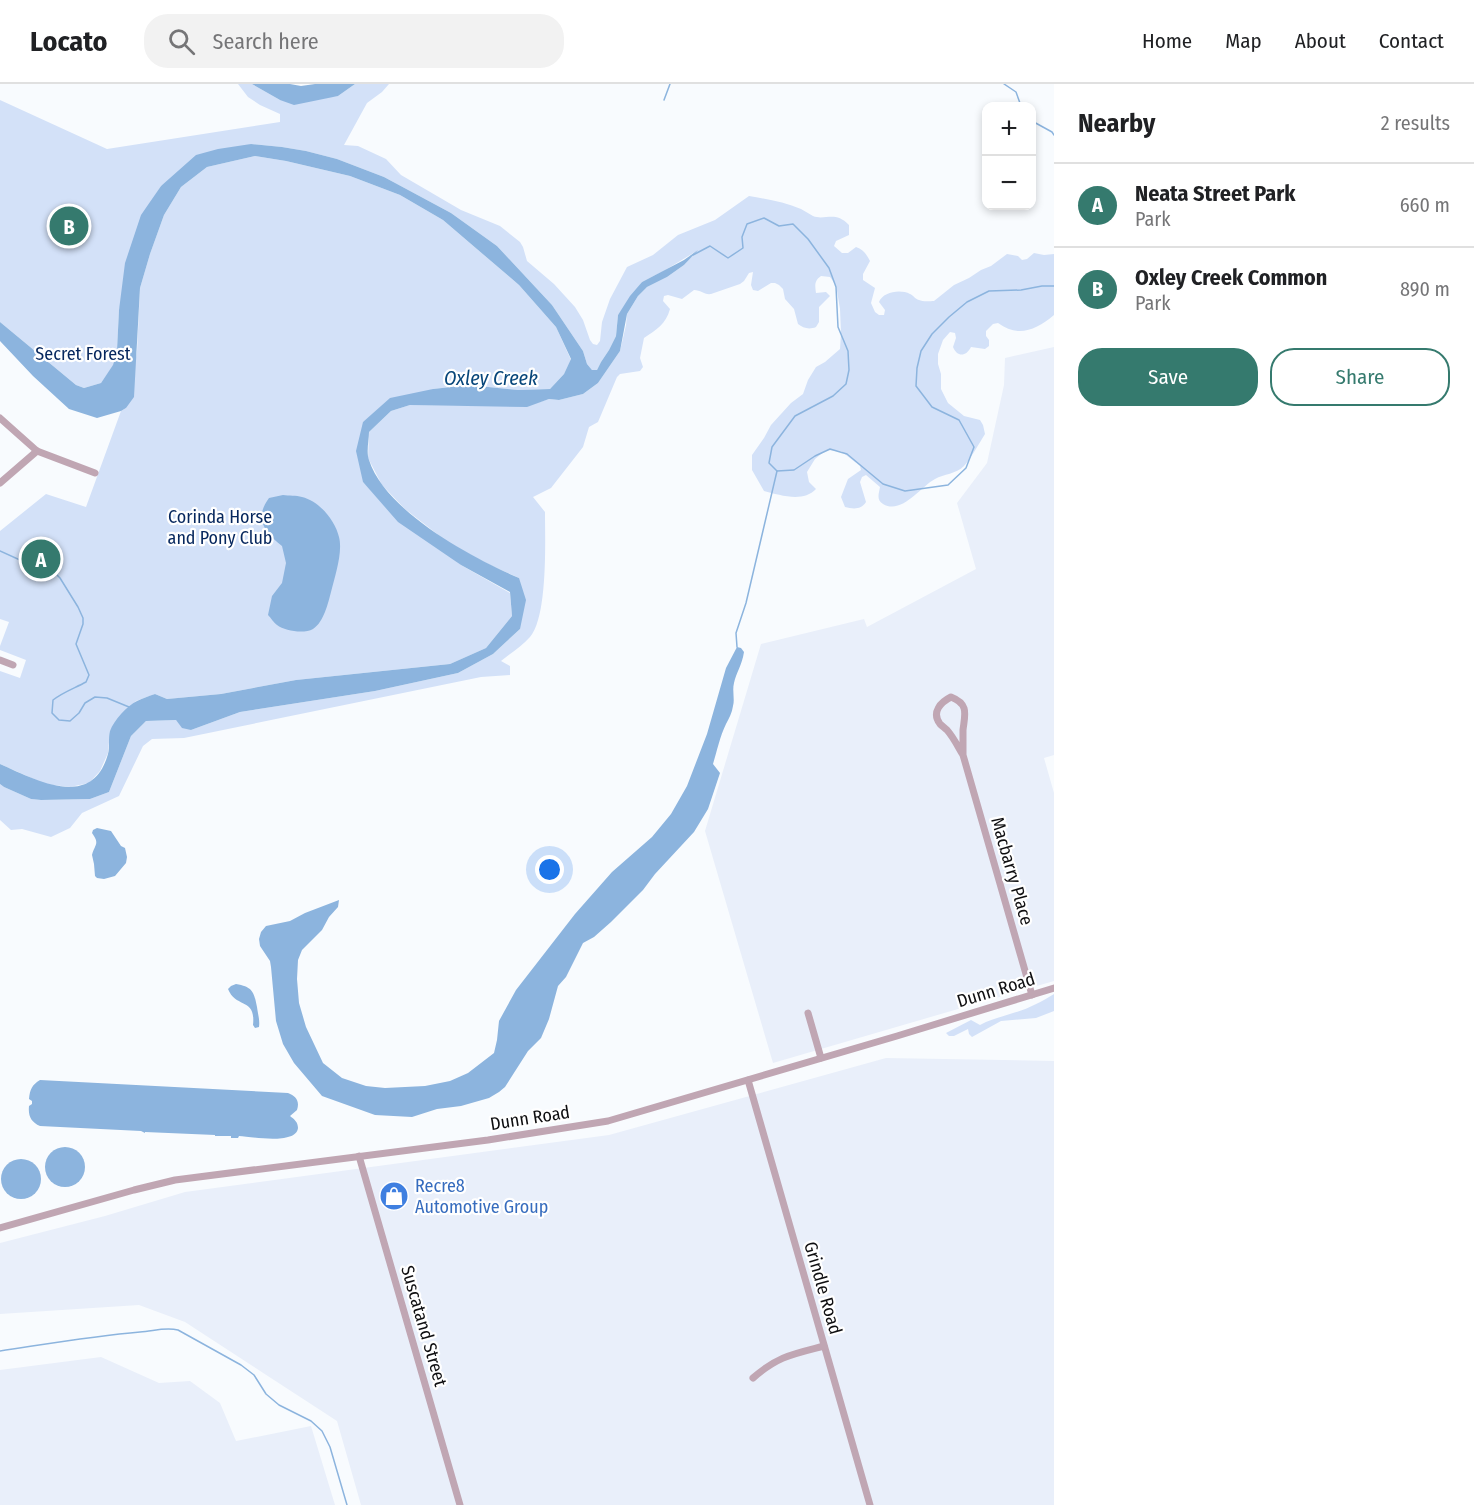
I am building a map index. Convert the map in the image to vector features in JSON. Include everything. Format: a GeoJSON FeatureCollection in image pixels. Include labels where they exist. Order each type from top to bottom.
{"type":"FeatureCollection","features":[{"type":"Feature","properties":{"kind":"street"},"geometry":{"type":"LineString","coordinates":[[0,418],[37,451],[95,473]]}},
{"type":"Feature","properties":{"kind":"street"},"geometry":{"type":"LineString","coordinates":[[0,483],[37,451]]}},
{"type":"Feature","properties":{"kind":"street"},"geometry":{"type":"LineString","coordinates":[[0,660],[13,665]]}},
{"type":"Feature","properties":{"kind":"street","name":"Macbarry Place"},"geometry":{"type":"LineString","coordinates":[[963,755],[966,716],[959,700],[951,697],[943,701],[936,715],[939,723],[946,729],[963,755],[1032,995]]}},
{"type":"Feature","properties":{"kind":"street","name":"Dunn Road"},"geometry":{"type":"LineString","coordinates":[[0,1228],[174,1180],[488,1140],[608,1120],[1054,988]]}},
{"type":"Feature","properties":{"kind":"street"},"geometry":{"type":"LineString","coordinates":[[808,1013],[821,1058]]}},
{"type":"Feature","properties":{"kind":"street","name":"Grindle Road"},"geometry":{"type":"LineString","coordinates":[[748,1080],[870,1505]]}},
{"type":"Feature","properties":{"kind":"street","name":"Suscatand Street"},"geometry":{"type":"LineString","coordinates":[[359,1156],[460,1505]]}},
{"type":"Feature","properties":{"kind":"street"},"geometry":{"type":"LineString","coordinates":[[753,1378],[775,1361],[786,1356],[824,1346]]}},
{"type":"Feature","properties":{"kind":"shaded area"},"geometry":{"type":"Polygon","coordinates":[[[1054,347],[1054,755],[1044,758],[1054,793],[1054,981],[773,1063],[705,831],[761,644],[864,619],[867,627],[976,569],[957,503],[987,463],[1004,385],[1005,358],[1054,347]]]}},
{"type":"Feature","properties":{"kind":"shaded area"},"geometry":{"type":"Polygon","coordinates":[[[886,1058],[1054,1061],[1054,1505],[361,1505],[337,1421],[185,1322],[139,1305],[0,1314],[0,1243],[105,1216],[185,1192],[609,1135],[886,1058]]]}},
{"type":"Feature","properties":{"kind":"shaded area"},"geometry":{"type":"Polygon","coordinates":[[[101,1357],[159,1383],[190,1381],[220,1403],[236,1441],[311,1426],[335,1505],[0,1505],[0,1370],[101,1357]]]}},
{"type":"Feature","properties":{"kind":"green space","name":"Secret Forest"},"geometry":{"type":"Polygon","coordinates":[[[238,84],[252,84],[280,100],[338,96],[355,84],[389,84],[367,103],[344,145],[358,146],[386,159],[401,175],[461,210],[500,226],[520,242],[527,261],[554,284],[575,307],[593,344],[597,345],[600,341],[602,322],[610,299],[627,267],[653,255],[678,235],[715,220],[749,196],[789,204],[817,217],[839,218],[849,225],[849,235],[836,241],[834,246],[842,253],[848,253],[856,247],[868,257],[870,261],[863,274],[863,280],[875,288],[871,303],[879,315],[884,315],[885,310],[879,302],[892,292],[910,294],[921,301],[934,301],[954,285],[991,266],[1007,254],[1018,256],[1022,260],[1034,253],[1054,254],[1054,315],[1040,325],[1027,330],[1013,330],[998,323],[993,324],[986,331],[989,346],[985,349],[971,347],[967,353],[962,354],[957,353],[953,347],[955,333],[950,332],[943,340],[938,354],[941,389],[948,403],[964,416],[980,420],[985,434],[961,469],[935,479],[911,499],[897,506],[883,504],[878,496],[880,487],[866,475],[862,477],[860,482],[866,502],[859,508],[854,508],[845,507],[841,497],[848,479],[861,470],[860,466],[841,451],[826,450],[815,459],[807,472],[809,482],[816,489],[805,496],[791,497],[764,491],[752,470],[752,455],[771,425],[791,403],[803,394],[816,367],[840,349],[840,309],[836,285],[830,277],[821,276],[816,281],[816,293],[826,292],[830,296],[819,307],[819,322],[816,327],[811,328],[798,324],[794,309],[785,299],[783,289],[779,285],[771,283],[758,291],[753,290],[751,285],[753,272],[749,273],[740,284],[711,294],[694,290],[682,299],[664,296],[663,301],[670,309],[663,323],[644,338],[640,358],[643,367],[640,371],[620,374],[617,377],[598,422],[589,427],[583,447],[551,488],[533,497],[545,512],[543,596],[536,627],[530,637],[501,661],[510,666],[510,675],[481,677],[184,738],[152,739],[143,746],[119,796],[82,813],[70,828],[51,837],[22,829],[11,830],[0,820],[0,784],[31,799],[41,800],[90,799],[109,792],[131,736],[146,721],[176,720],[191,730],[240,712],[375,691],[458,673],[493,654],[520,629],[519,578],[450,544],[405,509],[382,485],[368,458],[369,432],[391,411],[410,405],[527,406],[549,399],[559,400],[583,394],[598,383],[620,351],[627,314],[638,296],[647,287],[684,265],[695,252],[642,282],[618,315],[616,336],[609,350],[597,370],[592,370],[587,364],[583,351],[552,305],[497,246],[451,213],[384,177],[337,159],[306,151],[251,144],[161,186],[154,197],[119,310],[117,350],[113,366],[101,383],[84,388],[76,385],[0,322],[0,100],[107,149],[280,122],[280,114],[248,97],[238,84]]]}},
{"type":"Feature","properties":{"kind":"green space","name":"Corinda Horse and Pony Club"},"geometry":{"type":"Polygon","coordinates":[[[255,156],[350,176],[400,195],[443,220],[519,285],[556,327],[571,360],[564,374],[550,389],[518,390],[469,385],[433,389],[363,422],[363,482],[461,565],[510,593],[512,616],[486,648],[450,664],[296,680],[221,694],[167,699],[155,694],[136,701],[110,731],[108,753],[100,771],[89,783],[70,787],[45,784],[0,764],[0,671],[20,678],[26,660],[0,650],[9,622],[0,619],[0,531],[46,494],[86,507],[121,411],[126,408],[137,352],[140,288],[164,215],[181,187],[207,167],[255,156]]]}},
{"type":"Feature","properties":{"kind":"green space"},"geometry":{"type":"Polygon","coordinates":[[[1054,994],[1054,1011],[1036,1018],[1001,1021],[972,1037],[968,1029],[954,1036],[946,1033],[971,1020],[980,1025],[1024,1009],[1054,994]]]}},
{"type":"Feature","properties":{"kind":"water"},"geometry":{"type":"Polygon","coordinates":[[[252,84],[301,86],[355,84],[338,96],[294,105],[252,84]]]}},
{"type":"Feature","properties":{"kind":"water","name":"Oxley Creek"},"geometry":{"type":"Polygon","coordinates":[[[251,144],[306,151],[337,159],[384,177],[451,213],[497,246],[552,305],[583,351],[587,364],[592,370],[597,370],[609,350],[616,336],[618,315],[642,282],[698,250],[684,265],[647,287],[638,296],[627,314],[620,351],[598,383],[583,394],[559,400],[549,399],[527,407],[410,405],[391,411],[369,432],[369,460],[378,479],[393,497],[432,531],[478,558],[519,578],[526,600],[520,629],[493,654],[458,673],[375,691],[240,712],[191,730],[182,728],[176,720],[146,721],[131,736],[109,792],[90,799],[31,799],[0,784],[0,764],[46,783],[76,786],[89,782],[100,771],[108,754],[109,734],[114,722],[129,706],[146,697],[155,694],[167,699],[221,694],[296,680],[450,664],[486,648],[512,616],[510,592],[461,565],[398,522],[363,482],[356,451],[363,422],[390,398],[433,389],[469,385],[518,390],[550,389],[564,374],[571,359],[556,327],[519,285],[443,220],[400,195],[350,176],[255,156],[207,167],[181,187],[164,215],[140,288],[134,397],[121,411],[97,418],[69,409],[0,341],[0,322],[76,385],[84,388],[101,383],[113,365],[117,350],[125,263],[141,215],[161,186],[196,155],[251,144]]]}},
{"type":"Feature","properties":{"kind":"water"},"geometry":{"type":"Polygon","coordinates":[[[283,495],[302,497],[320,507],[334,524],[340,543],[338,564],[325,612],[317,626],[305,631],[280,627],[268,615],[272,596],[282,583],[286,563],[282,546],[270,535],[263,524],[262,512],[269,498],[283,495]]]}},
{"type":"Feature","properties":{"kind":"water"},"geometry":{"type":"Polygon","coordinates":[[[737,647],[744,652],[734,683],[732,711],[722,733],[713,764],[720,773],[708,809],[694,832],[643,890],[611,922],[594,937],[583,943],[566,977],[558,986],[541,1038],[528,1051],[505,1087],[489,1098],[412,1117],[375,1115],[322,1096],[294,1063],[283,1044],[276,1021],[270,961],[260,946],[261,932],[266,926],[290,921],[339,900],[338,907],[322,930],[302,950],[298,960],[297,979],[299,1003],[306,1027],[323,1063],[342,1078],[366,1086],[385,1088],[425,1086],[450,1081],[468,1073],[494,1053],[499,1021],[516,990],[575,914],[612,872],[652,837],[671,814],[687,786],[707,734],[726,668],[737,647]]]}},
{"type":"Feature","properties":{"kind":"water"},"geometry":{"type":"Polygon","coordinates":[[[97,828],[111,831],[121,846],[125,848],[127,857],[126,863],[115,876],[104,879],[95,876],[92,855],[96,842],[92,833],[97,828]]]}},
{"type":"Feature","properties":{"kind":"water"},"geometry":{"type":"Polygon","coordinates":[[[236,984],[246,987],[254,994],[259,1027],[255,1028],[253,1025],[253,1016],[249,1007],[231,995],[228,989],[236,984]]]}},
{"type":"Feature","properties":{"kind":"water"},"geometry":{"type":"Polygon","coordinates":[[[40,1080],[288,1093],[298,1101],[297,1110],[290,1116],[297,1122],[298,1128],[290,1137],[273,1139],[40,1126],[32,1121],[29,1106],[32,1101],[29,1099],[33,1086],[40,1080]]]}},
{"type":"Feature","properties":{"kind":"water"},"geometry":{"type":"Polygon","coordinates":[[[65,1147],[79,1153],[85,1167],[79,1181],[65,1187],[51,1181],[45,1167],[51,1153],[65,1147]]]}},
{"type":"Feature","properties":{"kind":"water"},"geometry":{"type":"Polygon","coordinates":[[[21,1159],[35,1165],[41,1179],[35,1193],[21,1199],[7,1193],[1,1179],[7,1165],[21,1159]]]}},
{"type":"Feature","properties":{"kind":"waterway"},"geometry":{"type":"LineString","coordinates":[[664,100],[670,84]]}},
{"type":"Feature","properties":{"kind":"waterway"},"geometry":{"type":"LineString","coordinates":[[1004,84],[1016,92],[1020,102]]}},
{"type":"Feature","properties":{"kind":"waterway"},"geometry":{"type":"LineString","coordinates":[[1036,123],[1054,135]]}},
{"type":"Feature","properties":{"kind":"waterway"},"geometry":{"type":"LineString","coordinates":[[693,255],[710,246],[728,258],[743,248],[742,237],[747,224],[764,218],[779,226],[793,224],[808,239],[829,268],[836,287],[838,327],[848,351],[849,370],[846,384],[833,396],[795,416],[772,447],[769,463],[777,471],[794,470],[830,449],[847,454],[883,484],[905,491],[948,485],[966,468],[974,447],[959,420],[932,407],[916,386],[921,351],[932,334],[967,302],[989,291],[1054,286]]}},
{"type":"Feature","properties":{"kind":"waterway"},"geometry":{"type":"LineString","coordinates":[[737,647],[736,633],[746,603],[777,471]]}},
{"type":"Feature","properties":{"kind":"waterway"},"geometry":{"type":"LineString","coordinates":[[0,551],[42,570]]}},
{"type":"Feature","properties":{"kind":"waterway"},"geometry":{"type":"LineString","coordinates":[[48,572],[60,578],[83,618],[76,644],[89,675],[86,682],[53,700],[52,713],[59,720],[70,721],[85,703],[95,697],[107,698],[129,707]]}},
{"type":"Feature","properties":{"kind":"waterway"},"geometry":{"type":"LineString","coordinates":[[0,1351],[164,1329],[178,1330],[241,1365],[254,1375],[266,1394],[279,1405],[311,1421],[322,1431],[330,1447],[347,1505]]}},
{"type":"Feature","properties":{"kind":"place","name":"Oxley Creek Common"},"geometry":{"type":"Point","coordinates":[69,226]}},
{"type":"Feature","properties":{"kind":"place","name":"Neata Street Park"},"geometry":{"type":"Point","coordinates":[41,559]}},
{"type":"Feature","properties":{"kind":"place","name":"Recre8 Automotive Group"},"geometry":{"type":"Point","coordinates":[394,1196]}}]}
